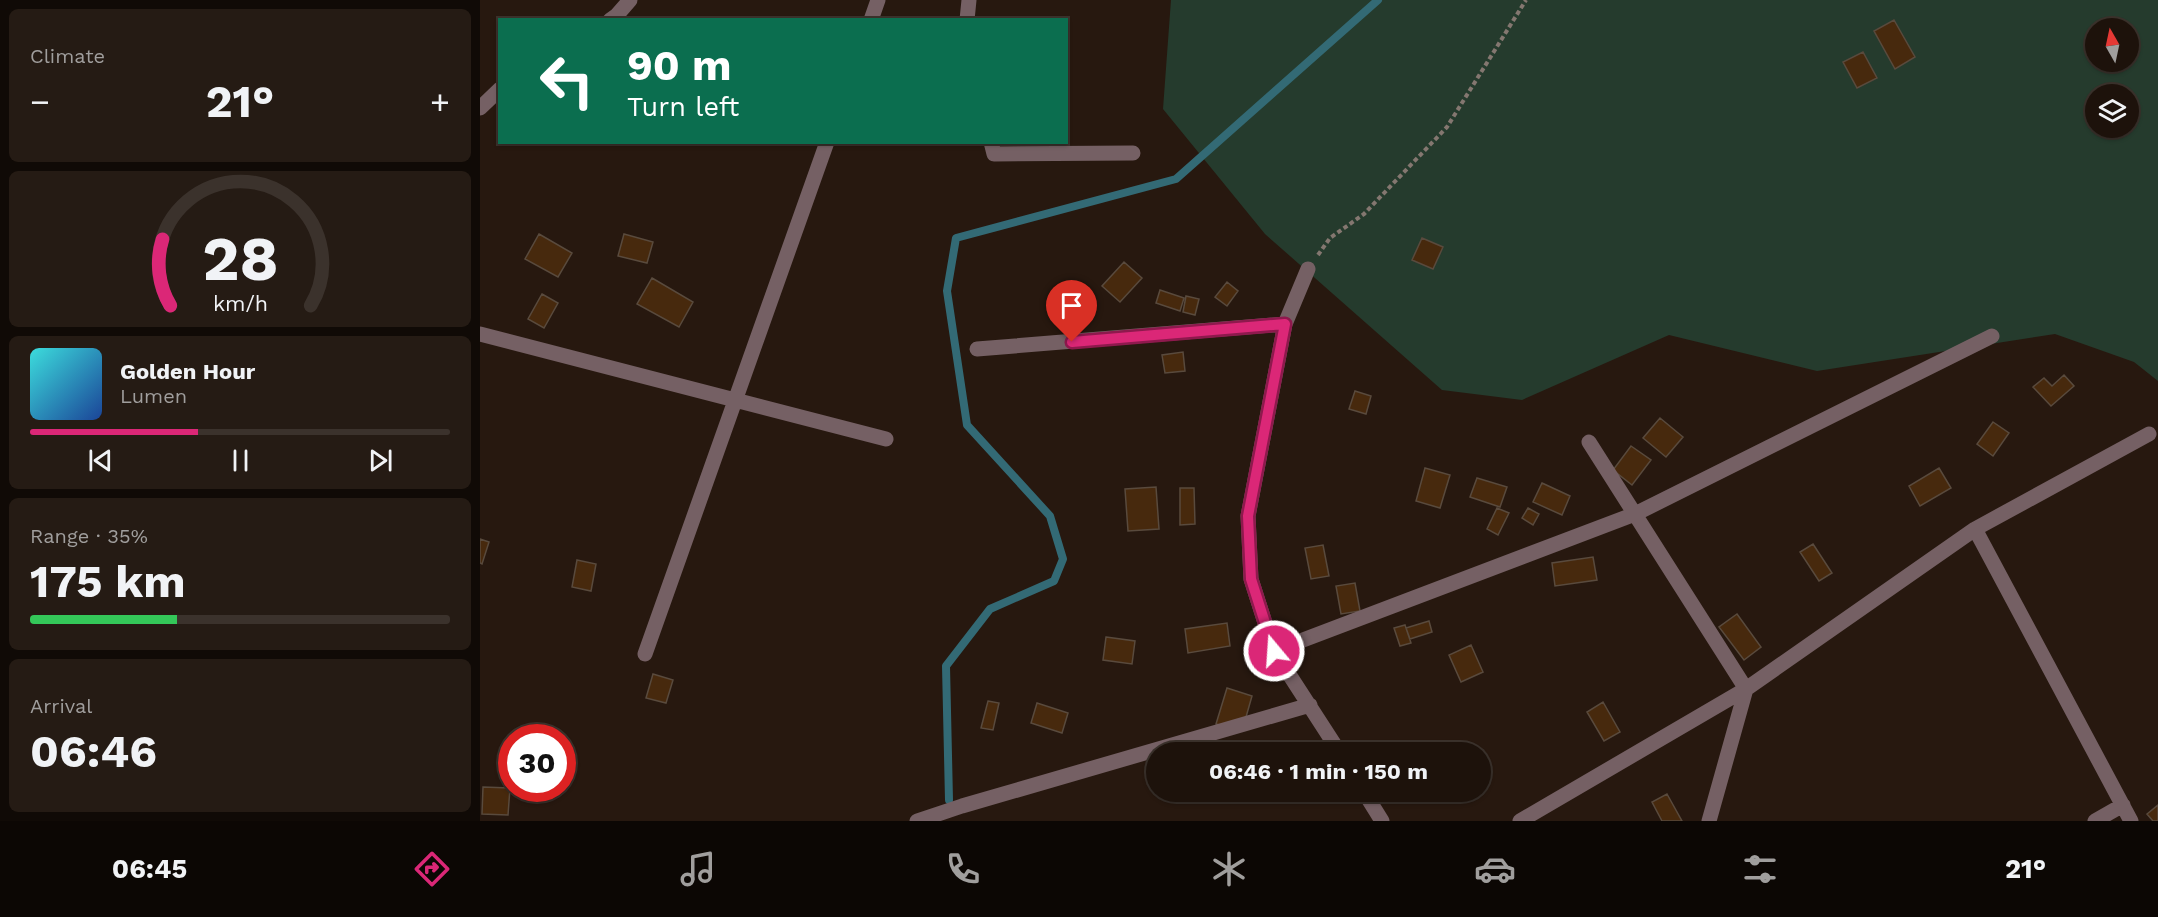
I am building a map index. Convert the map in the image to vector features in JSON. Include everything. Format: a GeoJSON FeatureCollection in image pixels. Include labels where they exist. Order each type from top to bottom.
{"type":"FeatureCollection","features":[{"type":"Feature","properties":{"kind":"street"},"geometry":{"type":"LineString","coordinates":[[613,18],[630,0]]}},
{"type":"Feature","properties":{"kind":"street"},"geometry":{"type":"LineString","coordinates":[[872,18],[878,0]]}},
{"type":"Feature","properties":{"kind":"street"},"geometry":{"type":"LineString","coordinates":[[967,18],[969,0]]}},
{"type":"Feature","properties":{"kind":"street"},"geometry":{"type":"LineString","coordinates":[[480,108],[498,91]]}},
{"type":"Feature","properties":{"kind":"street"},"geometry":{"type":"LineString","coordinates":[[645,654],[826,144]]}},
{"type":"Feature","properties":{"kind":"street"},"geometry":{"type":"LineString","coordinates":[[992,144],[994,154],[1133,153]]}},
{"type":"Feature","properties":{"kind":"street"},"geometry":{"type":"LineString","coordinates":[[1308,269],[1285,324],[1248,516],[1251,579],[1274,651],[1333,742]]}},
{"type":"Feature","properties":{"kind":"street"},"geometry":{"type":"LineString","coordinates":[[977,349],[1285,324]]}},
{"type":"Feature","properties":{"kind":"street"},"geometry":{"type":"LineString","coordinates":[[480,334],[886,439]]}},
{"type":"Feature","properties":{"kind":"street"},"geometry":{"type":"LineString","coordinates":[[1274,651],[1635,514],[1992,336]]}},
{"type":"Feature","properties":{"kind":"street"},"geometry":{"type":"LineString","coordinates":[[1520,821],[1746,689],[1975,529],[2149,434]]}},
{"type":"Feature","properties":{"kind":"street"},"geometry":{"type":"LineString","coordinates":[[1589,442],[1746,689],[1709,821]]}},
{"type":"Feature","properties":{"kind":"street"},"geometry":{"type":"LineString","coordinates":[[1975,529],[2131,821]]}},
{"type":"Feature","properties":{"kind":"street"},"geometry":{"type":"LineString","coordinates":[[917,821],[1310,705]]}},
{"type":"Feature","properties":{"kind":"street"},"geometry":{"type":"LineString","coordinates":[[1370,802],[1382,821]]}},
{"type":"Feature","properties":{"kind":"street"},"geometry":{"type":"LineString","coordinates":[[2095,821],[2123,806]]}},
{"type":"Feature","properties":{"kind":"path"},"geometry":{"type":"LineString","coordinates":[[1308,269],[1330,237],[1364,214],[1447,127],[1526,0]]}},
{"type":"Feature","properties":{"kind":"green space"},"geometry":{"type":"Polygon","coordinates":[[[1171,0],[2158,0],[2158,381],[2134,362],[2055,334],[1817,371],[1669,335],[1522,400],[1442,390],[1265,234],[1163,109],[1171,0]]]}},
{"type":"Feature","properties":{"kind":"building"},"geometry":{"type":"Polygon","coordinates":[[[1894,20],[1915,57],[1895,69],[1874,31],[1894,20]]]}},
{"type":"Feature","properties":{"kind":"building"},"geometry":{"type":"Polygon","coordinates":[[[1863,52],[1877,78],[1857,88],[1843,62],[1863,52]]]}},
{"type":"Feature","properties":{"kind":"building"},"geometry":{"type":"Polygon","coordinates":[[[539,234],[572,253],[558,277],[525,259],[539,234]]]}},
{"type":"Feature","properties":{"kind":"building"},"geometry":{"type":"Polygon","coordinates":[[[624,234],[653,242],[647,263],[618,256],[624,234]]]}},
{"type":"Feature","properties":{"kind":"building"},"geometry":{"type":"Polygon","coordinates":[[[1422,238],[1443,247],[1433,269],[1412,260],[1422,238]]]}},
{"type":"Feature","properties":{"kind":"building"},"geometry":{"type":"Polygon","coordinates":[[[1124,262],[1142,278],[1120,302],[1102,286],[1124,262]]]}},
{"type":"Feature","properties":{"kind":"building"},"geometry":{"type":"Polygon","coordinates":[[[652,278],[693,302],[679,327],[637,304],[652,278]]]}},
{"type":"Feature","properties":{"kind":"building"},"geometry":{"type":"Polygon","coordinates":[[[1227,282],[1238,291],[1227,306],[1215,297],[1227,282]]]}},
{"type":"Feature","properties":{"kind":"building"},"geometry":{"type":"Polygon","coordinates":[[[1160,290],[1184,298],[1180,311],[1156,303],[1160,290]]]}},
{"type":"Feature","properties":{"kind":"building"},"geometry":{"type":"Polygon","coordinates":[[[542,294],[558,303],[544,328],[528,319],[542,294]]]}},
{"type":"Feature","properties":{"kind":"building"},"geometry":{"type":"Polygon","coordinates":[[[1186,296],[1199,299],[1195,315],[1183,312],[1186,296]]]}},
{"type":"Feature","properties":{"kind":"building"},"geometry":{"type":"Polygon","coordinates":[[[1183,352],[1185,371],[1165,373],[1162,355],[1183,352]]]}},
{"type":"Feature","properties":{"kind":"building"},"geometry":{"type":"Polygon","coordinates":[[[2064,375],[2074,386],[2051,406],[2033,387],[2044,378],[2052,386],[2064,375]]]}},
{"type":"Feature","properties":{"kind":"building"},"geometry":{"type":"Polygon","coordinates":[[[1355,391],[1371,396],[1366,414],[1349,409],[1355,391]]]}},
{"type":"Feature","properties":{"kind":"building"},"geometry":{"type":"Polygon","coordinates":[[[1660,418],[1683,437],[1666,457],[1643,438],[1660,418]]]}},
{"type":"Feature","properties":{"kind":"building"},"geometry":{"type":"Polygon","coordinates":[[[1993,422],[2009,433],[1993,456],[1977,444],[1993,422]]]}},
{"type":"Feature","properties":{"kind":"building"},"geometry":{"type":"Polygon","coordinates":[[[1631,446],[1651,460],[1632,485],[1613,470],[1631,446]]]}},
{"type":"Feature","properties":{"kind":"building"},"geometry":{"type":"Polygon","coordinates":[[[1425,468],[1450,475],[1440,508],[1416,501],[1425,468]]]}},
{"type":"Feature","properties":{"kind":"building"},"geometry":{"type":"Polygon","coordinates":[[[1939,468],[1951,488],[1920,506],[1909,486],[1939,468]]]}},
{"type":"Feature","properties":{"kind":"building"},"geometry":{"type":"Polygon","coordinates":[[[1477,478],[1507,487],[1500,507],[1470,497],[1477,478]]]}},
{"type":"Feature","properties":{"kind":"building"},"geometry":{"type":"Polygon","coordinates":[[[1542,483],[1570,496],[1562,515],[1533,502],[1542,483]]]}},
{"type":"Feature","properties":{"kind":"building"},"geometry":{"type":"Polygon","coordinates":[[[1156,487],[1159,529],[1128,531],[1125,489],[1156,487]]]}},
{"type":"Feature","properties":{"kind":"building"},"geometry":{"type":"Polygon","coordinates":[[[1180,488],[1194,488],[1195,524],[1180,525],[1180,488]]]}},
{"type":"Feature","properties":{"kind":"building"},"geometry":{"type":"Polygon","coordinates":[[[1497,508],[1509,513],[1498,535],[1487,529],[1497,508]]]}},
{"type":"Feature","properties":{"kind":"building"},"geometry":{"type":"Polygon","coordinates":[[[1528,508],[1539,514],[1533,525],[1522,518],[1528,508]]]}},
{"type":"Feature","properties":{"kind":"building"},"geometry":{"type":"Polygon","coordinates":[[[480,539],[489,542],[482,564],[480,563],[480,539]]]}},
{"type":"Feature","properties":{"kind":"building"},"geometry":{"type":"Polygon","coordinates":[[[1813,544],[1832,573],[1819,581],[1800,552],[1813,544]]]}},
{"type":"Feature","properties":{"kind":"building"},"geometry":{"type":"Polygon","coordinates":[[[1323,545],[1329,576],[1311,579],[1305,548],[1323,545]]]}},
{"type":"Feature","properties":{"kind":"building"},"geometry":{"type":"Polygon","coordinates":[[[1593,557],[1597,580],[1555,586],[1552,563],[1593,557]]]}},
{"type":"Feature","properties":{"kind":"building"},"geometry":{"type":"Polygon","coordinates":[[[577,560],[596,564],[591,591],[572,587],[577,560]]]}},
{"type":"Feature","properties":{"kind":"building"},"geometry":{"type":"Polygon","coordinates":[[[1355,583],[1360,611],[1341,614],[1336,586],[1355,583]]]}},
{"type":"Feature","properties":{"kind":"building"},"geometry":{"type":"Polygon","coordinates":[[[1737,614],[1761,647],[1744,660],[1719,627],[1737,614]]]}},
{"type":"Feature","properties":{"kind":"building"},"geometry":{"type":"Polygon","coordinates":[[[1429,621],[1432,632],[1410,639],[1406,628],[1429,621]]]}},
{"type":"Feature","properties":{"kind":"building"},"geometry":{"type":"Polygon","coordinates":[[[1227,623],[1230,646],[1188,653],[1185,629],[1227,623]]]}},
{"type":"Feature","properties":{"kind":"building"},"geometry":{"type":"Polygon","coordinates":[[[1405,625],[1411,643],[1400,646],[1394,628],[1405,625]]]}},
{"type":"Feature","properties":{"kind":"building"},"geometry":{"type":"Polygon","coordinates":[[[1106,637],[1135,641],[1132,664],[1103,660],[1106,637]]]}},
{"type":"Feature","properties":{"kind":"building"},"geometry":{"type":"Polygon","coordinates":[[[1471,645],[1483,672],[1461,682],[1449,655],[1471,645]]]}},
{"type":"Feature","properties":{"kind":"building"},"geometry":{"type":"Polygon","coordinates":[[[653,674],[673,680],[666,703],[646,698],[653,674]]]}},
{"type":"Feature","properties":{"kind":"building"},"geometry":{"type":"Polygon","coordinates":[[[1227,688],[1252,696],[1242,731],[1216,724],[1227,688]]]}},
{"type":"Feature","properties":{"kind":"building"},"geometry":{"type":"Polygon","coordinates":[[[988,701],[999,703],[993,730],[981,728],[988,701]]]}},
{"type":"Feature","properties":{"kind":"building"},"geometry":{"type":"Polygon","coordinates":[[[1603,702],[1620,732],[1604,741],[1587,712],[1603,702]]]}},
{"type":"Feature","properties":{"kind":"building"},"geometry":{"type":"Polygon","coordinates":[[[1037,703],[1068,713],[1062,733],[1031,723],[1037,703]]]}},
{"type":"Feature","properties":{"kind":"building"},"geometry":{"type":"Polygon","coordinates":[[[483,787],[498,788],[498,802],[509,802],[508,815],[482,814],[483,787]]]}},
{"type":"Feature","properties":{"kind":"building"},"geometry":{"type":"Polygon","coordinates":[[[1667,794],[1682,821],[1662,821],[1652,802],[1667,794]]]}},
{"type":"Feature","properties":{"kind":"building"},"geometry":{"type":"Polygon","coordinates":[[[2158,805],[2158,821],[2153,821],[2147,814],[2158,805]]]}},
{"type":"Feature","properties":{"kind":"waterway"},"geometry":{"type":"LineString","coordinates":[[949,800],[946,666],[990,609],[1054,581],[1063,559],[1050,516],[967,425],[947,291],[956,238],[1176,179],[1378,0]]}},
{"type":"Feature","properties":{"kind":"route"},"geometry":{"type":"LineString","coordinates":[[1072,342],[1285,324],[1248,516],[1251,579],[1274,651]]}}]}
